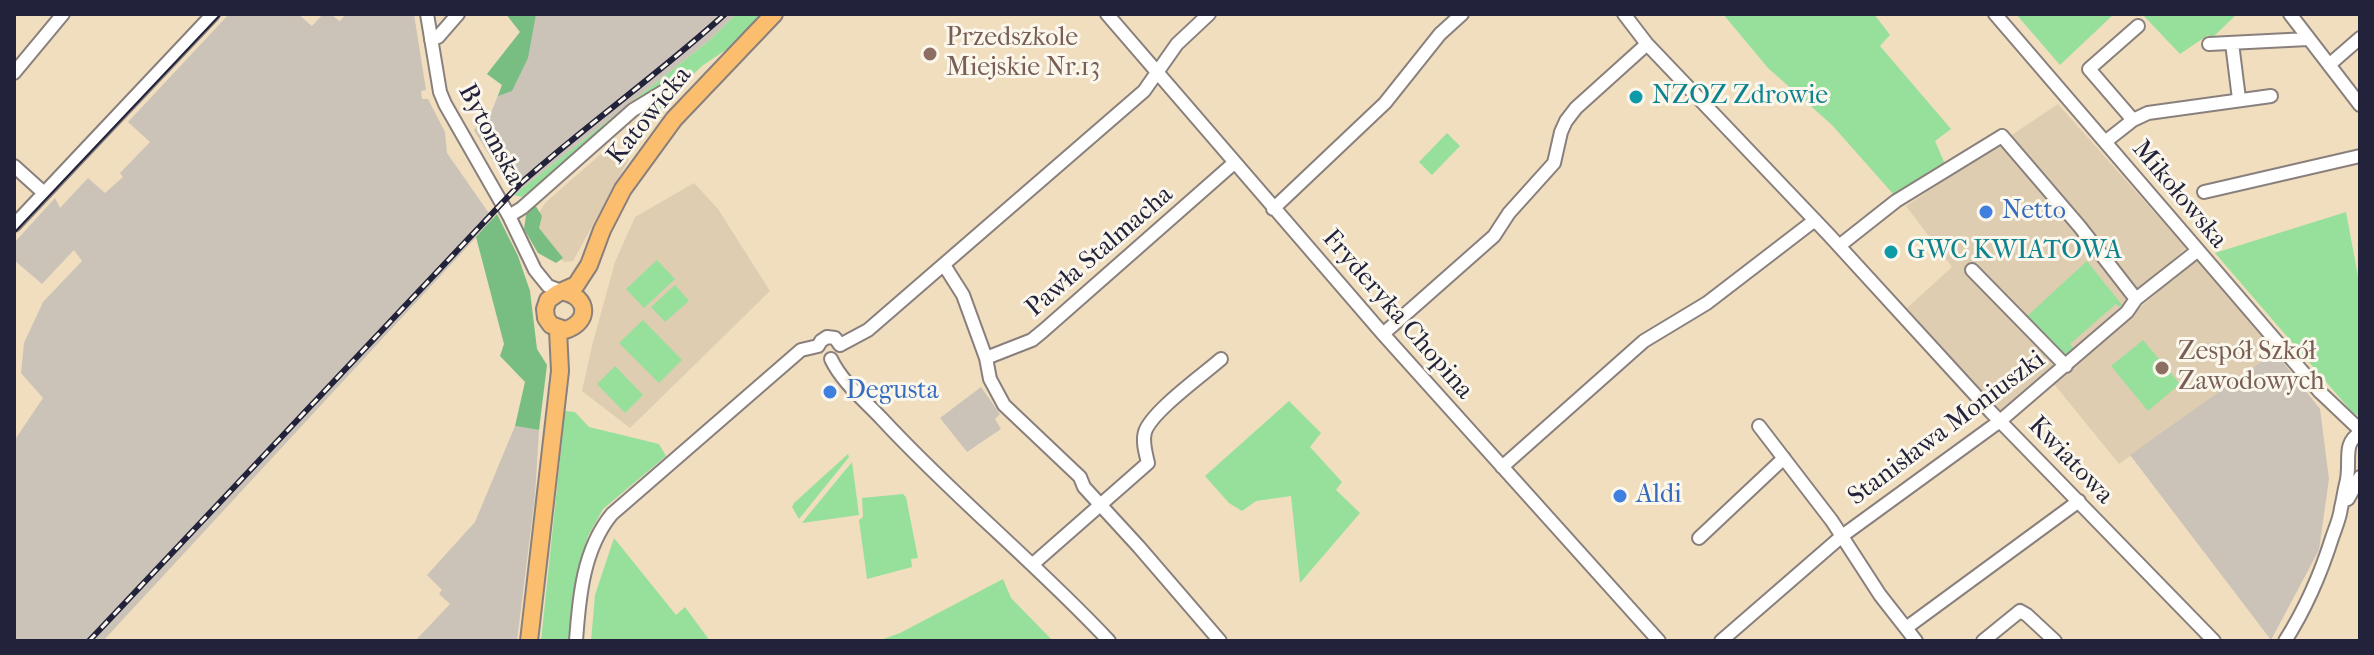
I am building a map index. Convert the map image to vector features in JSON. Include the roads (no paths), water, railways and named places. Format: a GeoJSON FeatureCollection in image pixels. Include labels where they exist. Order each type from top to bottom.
{"type":"FeatureCollection","features":[{"type":"Feature","properties":{"kind":"main road","name":"Katowicka"},"geometry":{"type":"LineString","coordinates":[[564,292],[576,285],[589,265],[613,208],[635,171],[674,119],[774,14]]}},
{"type":"Feature","properties":{"kind":"main road","name":"Katowicka"},"geometry":{"type":"LineString","coordinates":[[580,301],[587,285],[589,265]]}},
{"type":"Feature","properties":{"kind":"main road"},"geometry":{"type":"LineString","coordinates":[[564,292],[580,301],[582,320],[566,329],[551,325],[546,318],[545,306],[552,296],[564,292]]}},
{"type":"Feature","properties":{"kind":"main road"},"geometry":{"type":"LineString","coordinates":[[529,641],[560,371],[569,346],[566,329]]}},
{"type":"Feature","properties":{"kind":"street"},"geometry":{"type":"LineString","coordinates":[[14,73],[63,14]]}},
{"type":"Feature","properties":{"kind":"street"},"geometry":{"type":"LineString","coordinates":[[14,225],[213,14]]}},
{"type":"Feature","properties":{"kind":"street","name":"Bytomska"},"geometry":{"type":"LineString","coordinates":[[427,14],[440,92],[509,216],[535,270],[545,306]]}},
{"type":"Feature","properties":{"kind":"street"},"geometry":{"type":"LineString","coordinates":[[442,14],[458,14]]}},
{"type":"Feature","properties":{"kind":"street"},"geometry":{"type":"LineString","coordinates":[[431,40],[438,37],[458,14]]}},
{"type":"Feature","properties":{"kind":"street","name":"Fryderyka Chopina"},"geometry":{"type":"LineString","coordinates":[[1107,14],[1383,334],[1659,641]]}},
{"type":"Feature","properties":{"kind":"street"},"geometry":{"type":"LineString","coordinates":[[840,345],[868,330],[1144,91],[1183,37],[1209,14]]}},
{"type":"Feature","properties":{"kind":"street"},"geometry":{"type":"LineString","coordinates":[[1273,209],[1385,103],[1440,34],[1462,14]]}},
{"type":"Feature","properties":{"kind":"street","name":"Kwiatowa"},"geometry":{"type":"LineString","coordinates":[[1624,14],[1647,44],[2207,638]]}},
{"type":"Feature","properties":{"kind":"street","name":"Mikołowska"},"geometry":{"type":"LineString","coordinates":[[1995,14],[2357,435]]}},
{"type":"Feature","properties":{"kind":"street"},"geometry":{"type":"LineString","coordinates":[[2290,14],[2360,105]]}},
{"type":"Feature","properties":{"kind":"street"},"geometry":{"type":"LineString","coordinates":[[2133,120],[2089,69],[2138,26]]}},
{"type":"Feature","properties":{"kind":"street"},"geometry":{"type":"LineString","coordinates":[[2329,65],[2360,38]]}},
{"type":"Feature","properties":{"kind":"street"},"geometry":{"type":"LineString","coordinates":[[2209,44],[2308,39]]}},
{"type":"Feature","properties":{"kind":"street"},"geometry":{"type":"LineString","coordinates":[[2232,43],[2239,99]]}},
{"type":"Feature","properties":{"kind":"street"},"geometry":{"type":"LineString","coordinates":[[1383,334],[1494,236],[1509,213],[1554,163],[1563,127],[1576,108],[1647,44]]}},
{"type":"Feature","properties":{"kind":"street"},"geometry":{"type":"LineString","coordinates":[[509,216],[633,110],[676,84]]}},
{"type":"Feature","properties":{"kind":"street"},"geometry":{"type":"LineString","coordinates":[[2105,142],[2133,120],[2148,113],[2271,96]]}},
{"type":"Feature","properties":{"kind":"street"},"geometry":{"type":"LineString","coordinates":[[1839,246],[1896,201],[2002,136],[2080,227],[2136,299]]}},
{"type":"Feature","properties":{"kind":"street"},"geometry":{"type":"LineString","coordinates":[[2204,192],[2360,156]]}},
{"type":"Feature","properties":{"kind":"street","name":"Pawła Stalmacha"},"geometry":{"type":"LineString","coordinates":[[986,358],[1032,340],[1234,163]]}},
{"type":"Feature","properties":{"kind":"street"},"geometry":{"type":"LineString","coordinates":[[14,166],[44,193]]}},
{"type":"Feature","properties":{"kind":"street"},"geometry":{"type":"LineString","coordinates":[[1502,467],[1637,346],[1707,303],[1815,220]]}},
{"type":"Feature","properties":{"kind":"street","name":"Stanisława Moniuszki"},"geometry":{"type":"LineString","coordinates":[[1721,641],[1842,536],[2000,421],[2127,312],[2136,299],[2197,251]]}},
{"type":"Feature","properties":{"kind":"street"},"geometry":{"type":"LineString","coordinates":[[944,265],[963,295],[986,358],[990,379],[1004,405],[1080,477],[1084,487],[1220,641]]}},
{"type":"Feature","properties":{"kind":"street","name":"Bytomska"},"geometry":{"type":"LineString","coordinates":[[535,270],[548,286],[564,292]]}},
{"type":"Feature","properties":{"kind":"street"},"geometry":{"type":"LineString","coordinates":[[1972,270],[2066,366]]}},
{"type":"Feature","properties":{"kind":"street"},"geometry":{"type":"LineString","coordinates":[[576,641],[585,574],[605,523],[625,502],[801,350],[818,346],[827,337],[835,338],[840,345],[838,354],[831,359]]}},
{"type":"Feature","properties":{"kind":"street"},"geometry":{"type":"LineString","coordinates":[[818,346],[820,354],[831,359],[849,384],[931,471],[1033,564],[1109,641]]}},
{"type":"Feature","properties":{"kind":"street"},"geometry":{"type":"LineString","coordinates":[[1033,564],[1148,463],[1145,431],[1158,413],[1221,359]]}},
{"type":"Feature","properties":{"kind":"street"},"geometry":{"type":"LineString","coordinates":[[1759,426],[1916,641]]}},
{"type":"Feature","properties":{"kind":"street"},"geometry":{"type":"LineString","coordinates":[[2285,641],[2313,592],[2341,508],[2350,461],[2348,451],[2357,435]]}},
{"type":"Feature","properties":{"kind":"street"},"geometry":{"type":"LineString","coordinates":[[1699,538],[1784,458]]}},
{"type":"Feature","properties":{"kind":"street"},"geometry":{"type":"LineString","coordinates":[[2350,461],[2360,471]]}},
{"type":"Feature","properties":{"kind":"street"},"geometry":{"type":"LineString","coordinates":[[2341,508],[2360,477]]}},
{"type":"Feature","properties":{"kind":"street"},"geometry":{"type":"LineString","coordinates":[[1906,628],[2079,501]]}},
{"type":"Feature","properties":{"kind":"street"},"geometry":{"type":"LineString","coordinates":[[1983,641],[2020,611],[2055,641]]}},
{"type":"Feature","properties":{"kind":"tram line"},"geometry":{"type":"LineString","coordinates":[[14,233],[221,14]]}},
{"type":"Feature","properties":{"kind":"railway"},"geometry":{"type":"LineString","coordinates":[[89,641],[520,184],[725,14]]}},
{"type":"Feature","properties":{"kind":"place","name":"Przedszkole Miejskie Nr.13"},"geometry":{"type":"Point","coordinates":[930,54]}},
{"type":"Feature","properties":{"kind":"place","name":"NZOZ Zdrowie"},"geometry":{"type":"Point","coordinates":[1636,97]}},
{"type":"Feature","properties":{"kind":"place","name":"Netto"},"geometry":{"type":"Point","coordinates":[1986,212]}},
{"type":"Feature","properties":{"kind":"place","name":"GWC KWIATOWA"},"geometry":{"type":"Point","coordinates":[1891,252]}},
{"type":"Feature","properties":{"kind":"place","name":"Zespół Szkół Zawodowych"},"geometry":{"type":"Point","coordinates":[2162,368]}},
{"type":"Feature","properties":{"kind":"place","name":"Degusta"},"geometry":{"type":"Point","coordinates":[830,392]}},
{"type":"Feature","properties":{"kind":"place","name":"Aldi"},"geometry":{"type":"Point","coordinates":[1620,496]}}]}
